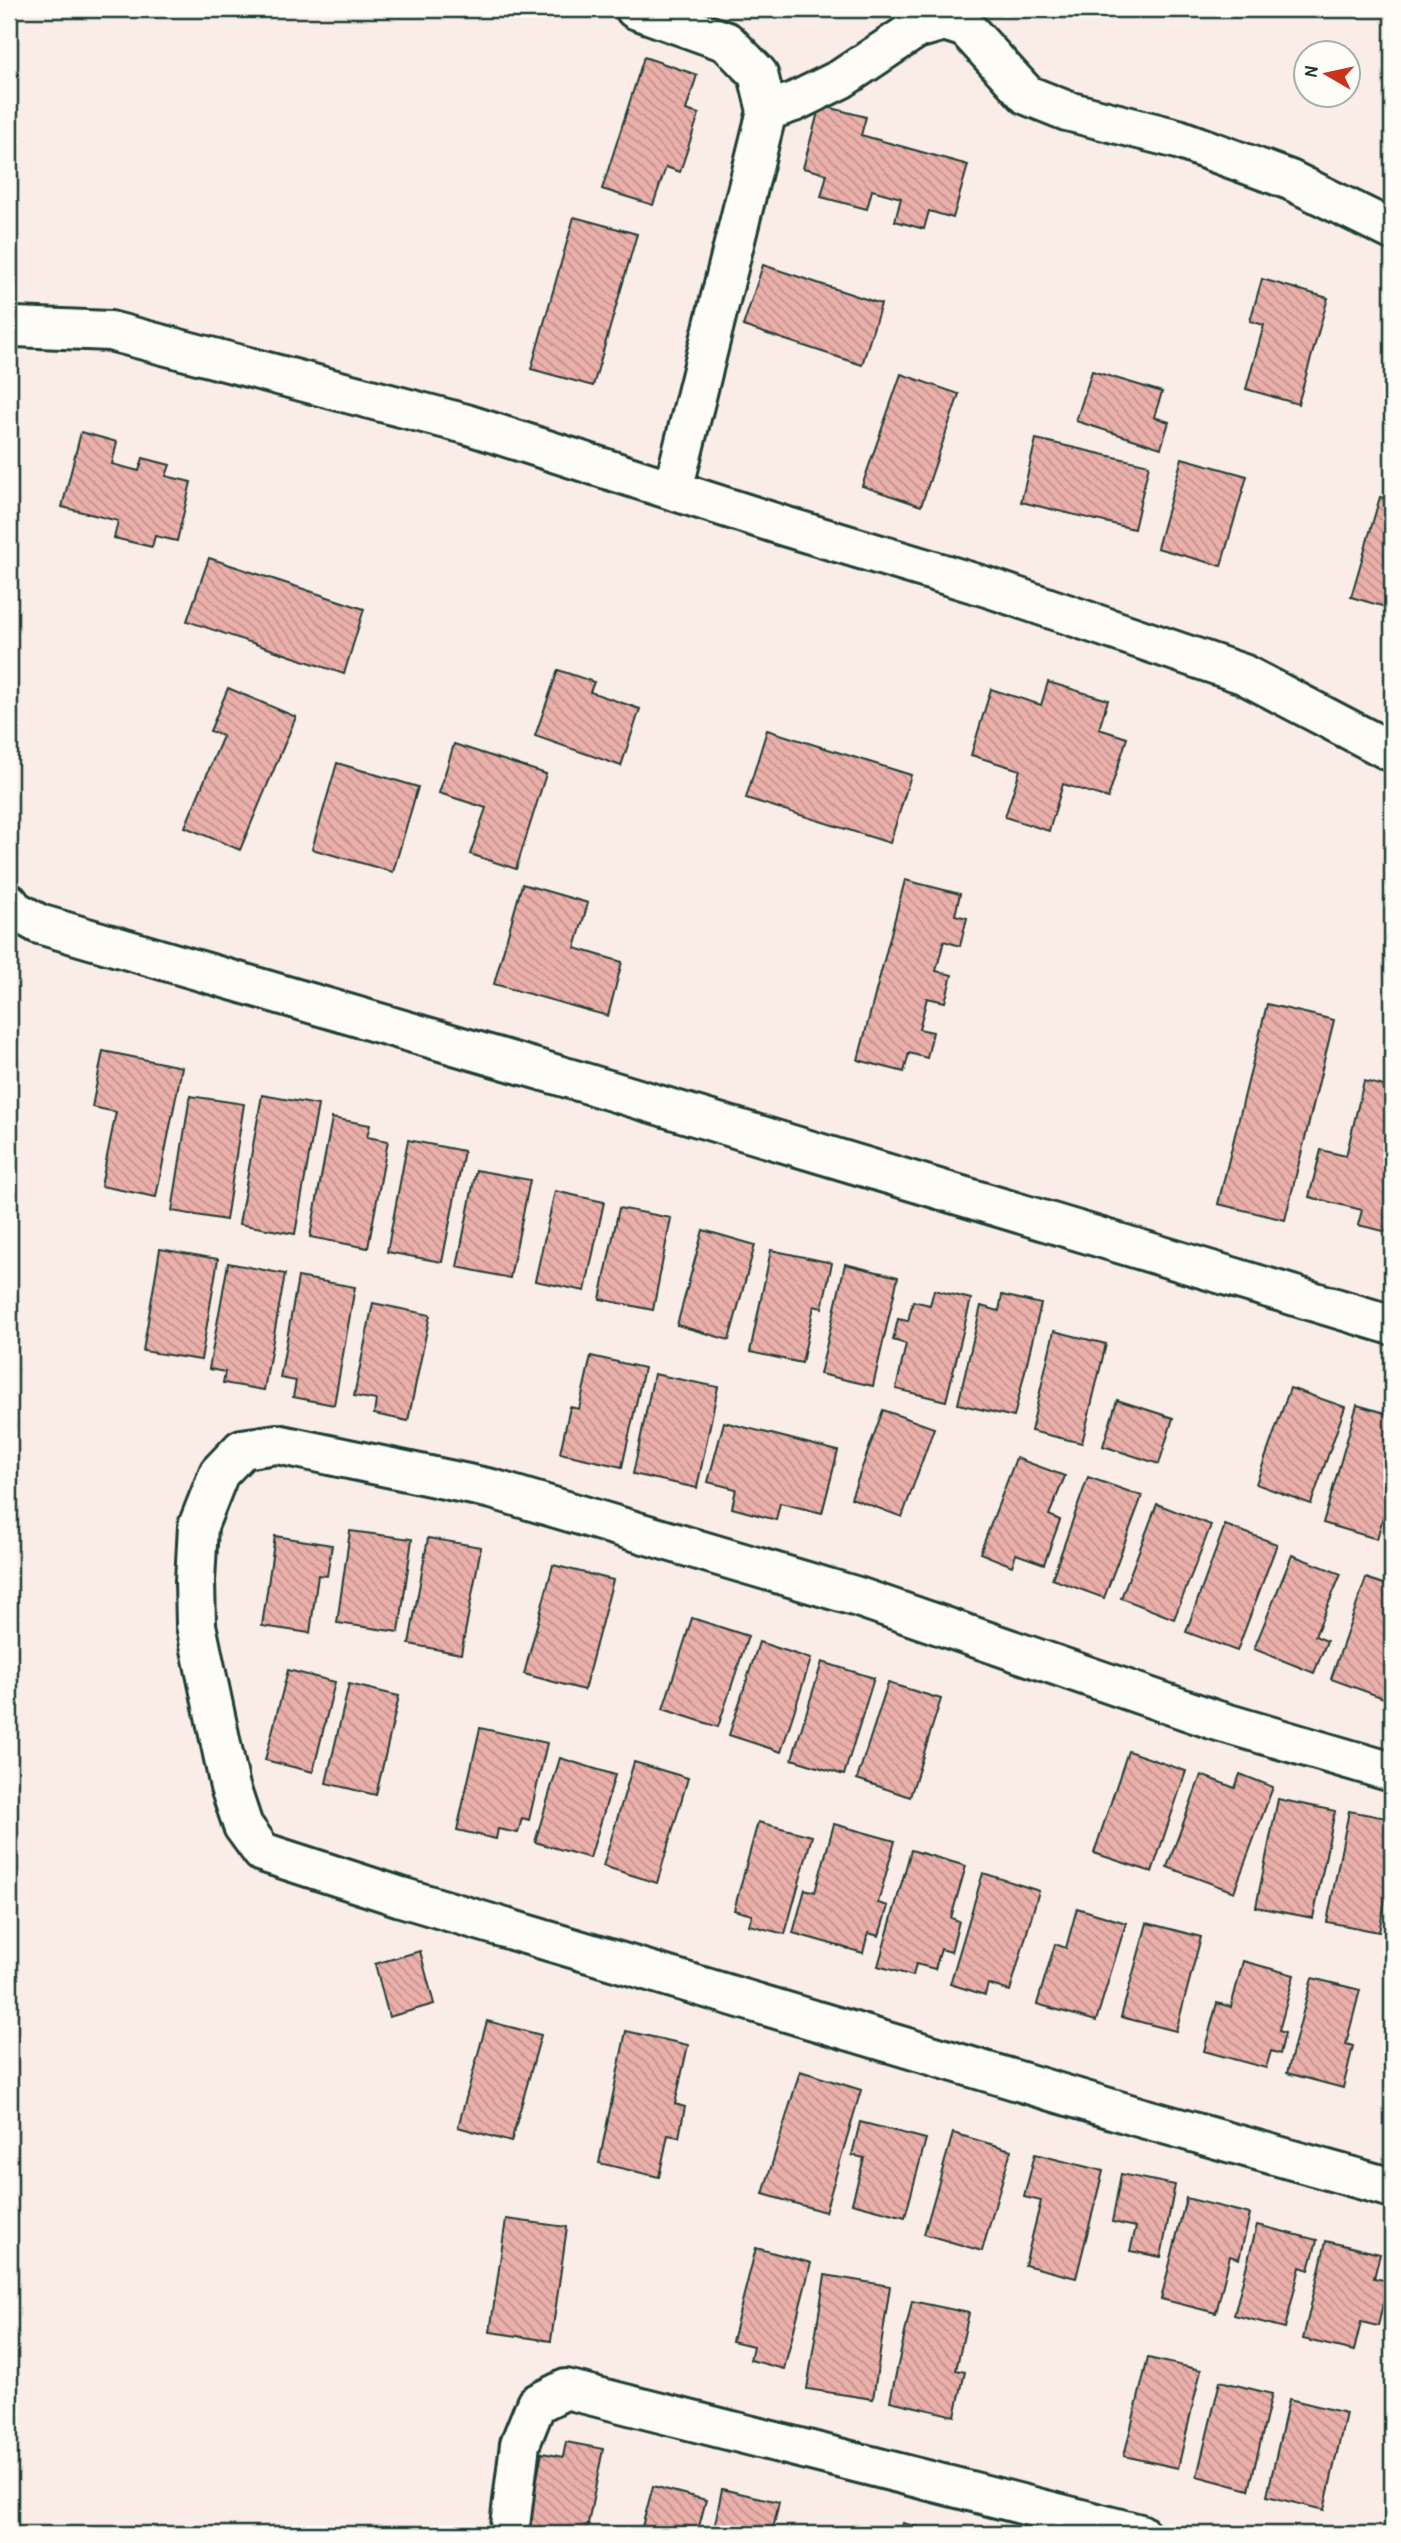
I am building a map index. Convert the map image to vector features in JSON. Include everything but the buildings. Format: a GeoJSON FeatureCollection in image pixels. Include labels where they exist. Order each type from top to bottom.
{"type":"FeatureCollection","features":[{"type":"Feature","properties":{"kind":"street"},"geometry":{"type":"LineString","coordinates":[[635,9],[727,42],[758,74],[767,111],[673,490]]}},
{"type":"Feature","properties":{"kind":"street"},"geometry":{"type":"LineString","coordinates":[[767,111],[794,102],[841,79],[915,29],[944,22],[966,27],[1027,94],[1067,111],[1178,139],[1290,180],[1392,229]]}},
{"type":"Feature","properties":{"kind":"street"},"geometry":{"type":"LineString","coordinates":[[9,330],[15,327],[110,331],[466,424],[990,589],[1243,674],[1392,752]]}},
{"type":"Feature","properties":{"kind":"street"},"geometry":{"type":"LineString","coordinates":[[9,903],[14,910],[39,924],[585,1083],[1392,1325]]}},
{"type":"Feature","properties":{"kind":"street"},"geometry":{"type":"LineString","coordinates":[[1392,1772],[1215,1720],[845,1593],[492,1489],[277,1444],[242,1449],[219,1473],[198,1526],[194,1581],[195,1625],[230,1787],[243,1826],[262,1852],[401,1897],[1139,2117],[1392,2188]]}},
{"type":"Feature","properties":{"kind":"street"},"geometry":{"type":"LineString","coordinates":[[509,2534],[520,2444],[536,2404],[566,2389],[1140,2534]]}}]}
